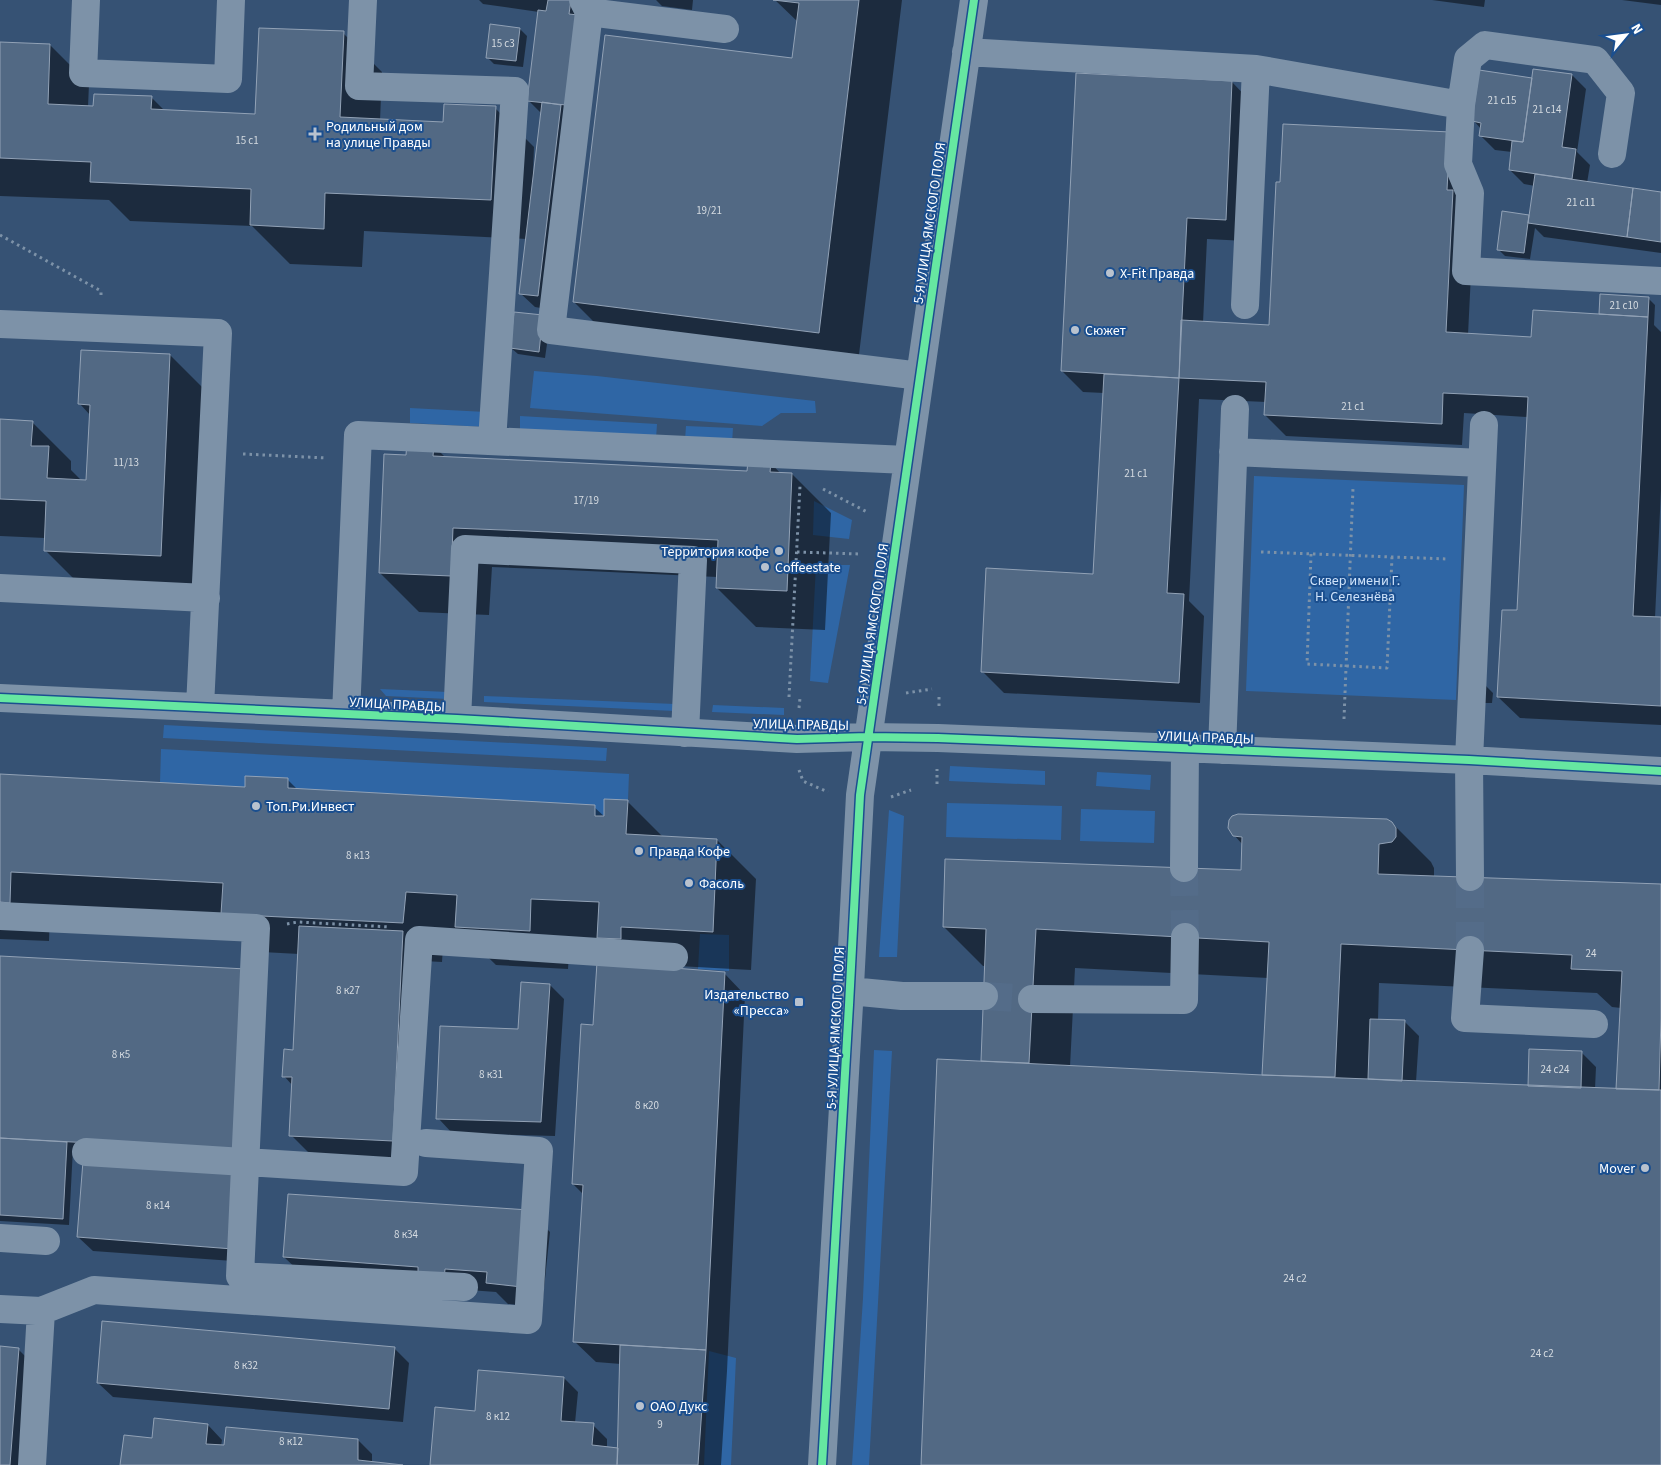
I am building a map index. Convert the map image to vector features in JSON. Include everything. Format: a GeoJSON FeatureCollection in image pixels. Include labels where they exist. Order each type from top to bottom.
{"type":"FeatureCollection","features":[{"type":"Feature","properties":{"kind":"street"},"geometry":{"type":"LineString","coordinates":[[86,0],[83,73],[228,79],[231,0]]}},
{"type":"Feature","properties":{"kind":"street"},"geometry":{"type":"LineString","coordinates":[[363,0],[360,86],[515,91],[492,441]]}},
{"type":"Feature","properties":{"kind":"street","name":"5-Я УЛИЦА ЯМСКОГО ПОЛЯ"},"geometry":{"type":"LineString","coordinates":[[822,1465],[860,794],[974,0]]}},
{"type":"Feature","properties":{"kind":"street"},"geometry":{"type":"LineString","coordinates":[[725,29],[586,6],[550,330],[920,376]]}},
{"type":"Feature","properties":{"kind":"street"},"geometry":{"type":"LineString","coordinates":[[1612,154],[1621,93],[1595,60],[1486,45],[1468,58],[1462,105],[1458,164],[1470,193],[1466,271],[1661,281]]}},
{"type":"Feature","properties":{"kind":"street"},"geometry":{"type":"LineString","coordinates":[[966,52],[1256,69],[1462,105]]}},
{"type":"Feature","properties":{"kind":"street"},"geometry":{"type":"LineString","coordinates":[[1245,305],[1256,69]]}},
{"type":"Feature","properties":{"kind":"street"},"geometry":{"type":"LineString","coordinates":[[0,324],[218,333],[200,707]]}},
{"type":"Feature","properties":{"kind":"street"},"geometry":{"type":"LineString","coordinates":[[1222,750],[1235,409]]}},
{"type":"Feature","properties":{"kind":"street"},"geometry":{"type":"LineString","coordinates":[[1470,877],[1469,760],[1484,425]]}},
{"type":"Feature","properties":{"kind":"street"},"geometry":{"type":"LineString","coordinates":[[346,714],[358,434],[492,441],[801,466],[907,460]]}},
{"type":"Feature","properties":{"kind":"street"},"geometry":{"type":"LineString","coordinates":[[1234,452],[1482,463]]}},
{"type":"Feature","properties":{"kind":"street"},"geometry":{"type":"LineString","coordinates":[[457,719],[465,549],[693,560],[685,733]]}},
{"type":"Feature","properties":{"kind":"street"},"geometry":{"type":"LineString","coordinates":[[0,588],[206,598]]}},
{"type":"Feature","properties":{"kind":"street","name":"УЛИЦА ПРАВДЫ"},"geometry":{"type":"LineString","coordinates":[[0,698],[457,719],[797,739],[938,738],[1469,760],[1661,771]]}},
{"type":"Feature","properties":{"kind":"street"},"geometry":{"type":"LineString","coordinates":[[1184,868],[1185,748]]}},
{"type":"Feature","properties":{"kind":"street"},"geometry":{"type":"LineString","coordinates":[[0,916],[256,928],[240,1276],[464,1287]]}},
{"type":"Feature","properties":{"kind":"street"},"geometry":{"type":"LineString","coordinates":[[1032,999],[1184,1000],[1185,937]]}},
{"type":"Feature","properties":{"kind":"street"},"geometry":{"type":"LineString","coordinates":[[86,1152],[404,1172],[419,940],[674,957]]}},
{"type":"Feature","properties":{"kind":"street"},"geometry":{"type":"LineString","coordinates":[[1470,950],[1465,1018],[1594,1024]]}},
{"type":"Feature","properties":{"kind":"street"},"geometry":{"type":"LineString","coordinates":[[850,991],[902,996],[984,996]]}},
{"type":"Feature","properties":{"kind":"street"},"geometry":{"type":"LineString","coordinates":[[0,1309],[41,1311],[94,1290],[528,1320],[540,1151],[426,1143]]}},
{"type":"Feature","properties":{"kind":"street"},"geometry":{"type":"LineString","coordinates":[[0,1238],[46,1241]]}},
{"type":"Feature","properties":{"kind":"street"},"geometry":{"type":"LineString","coordinates":[[32,1465],[41,1311]]}},
{"type":"Feature","properties":{"kind":"path"},"geometry":{"type":"LineString","coordinates":[[0,236],[101,291],[100,328]]}},
{"type":"Feature","properties":{"kind":"path"},"geometry":{"type":"LineString","coordinates":[[212,453],[357,460]]}},
{"type":"Feature","properties":{"kind":"path"},"geometry":{"type":"LineString","coordinates":[[801,466],[869,513]]}},
{"type":"Feature","properties":{"kind":"path"},"geometry":{"type":"LineString","coordinates":[[789,697],[801,466]]}},
{"type":"Feature","properties":{"kind":"path"},"geometry":{"type":"LineString","coordinates":[[1344,719],[1354,480]]}},
{"type":"Feature","properties":{"kind":"path"},"geometry":{"type":"LineString","coordinates":[[797,552],[860,554]]}},
{"type":"Feature","properties":{"kind":"path"},"geometry":{"type":"LineString","coordinates":[[1260,552],[1453,560]]}},
{"type":"Feature","properties":{"kind":"path"},"geometry":{"type":"LineString","coordinates":[[1311,554],[1307,664],[1387,668],[1392,557]]}},
{"type":"Feature","properties":{"kind":"path"},"geometry":{"type":"LineString","coordinates":[[903,694],[932,690]]}},
{"type":"Feature","properties":{"kind":"path"},"geometry":{"type":"LineString","coordinates":[[937,766],[937,784]]}},
{"type":"Feature","properties":{"kind":"path"},"geometry":{"type":"LineString","coordinates":[[803,781],[828,792]]}},
{"type":"Feature","properties":{"kind":"path"},"geometry":{"type":"LineString","coordinates":[[890,797],[912,790]]}},
{"type":"Feature","properties":{"kind":"path"},"geometry":{"type":"LineString","coordinates":[[256,928],[298,922],[412,928],[419,940]]}},
{"type":"Feature","properties":{"kind":"green space"},"geometry":{"type":"Polygon","coordinates":[[[534,371],[597,376],[815,401],[816,413],[781,413],[762,426],[530,408],[534,371]]]}},
{"type":"Feature","properties":{"kind":"green space"},"geometry":{"type":"Polygon","coordinates":[[[410,408],[486,412],[485,427],[410,423],[410,408]]]}},
{"type":"Feature","properties":{"kind":"green space"},"geometry":{"type":"Polygon","coordinates":[[[520,416],[657,424],[656,439],[520,431],[520,416]]]}},
{"type":"Feature","properties":{"kind":"green space"},"geometry":{"type":"Polygon","coordinates":[[[686,426],[733,428],[732,443],[685,440],[686,426]]]}},
{"type":"Feature","properties":{"kind":"green space","name":"Сквер имени Г. Н. Селезнёва"},"geometry":{"type":"Polygon","coordinates":[[[1254,476],[1464,485],[1456,700],[1246,691],[1254,476]]]}},
{"type":"Feature","properties":{"kind":"green space"},"geometry":{"type":"Polygon","coordinates":[[[814,501],[852,520],[849,539],[813,535],[814,501]]]}},
{"type":"Feature","properties":{"kind":"green space"},"geometry":{"type":"Polygon","coordinates":[[[816,565],[850,565],[828,683],[810,681],[816,565]]]}},
{"type":"Feature","properties":{"kind":"green space"},"geometry":{"type":"Polygon","coordinates":[[[380,689],[448,692],[448,699],[386,696],[380,689]]]}},
{"type":"Feature","properties":{"kind":"green space"},"geometry":{"type":"Polygon","coordinates":[[[484,696],[675,704],[675,711],[484,702],[484,696]]]}},
{"type":"Feature","properties":{"kind":"green space"},"geometry":{"type":"Polygon","coordinates":[[[713,705],[784,708],[784,715],[712,712],[713,705]]]}},
{"type":"Feature","properties":{"kind":"green space"},"geometry":{"type":"Polygon","coordinates":[[[164,725],[607,748],[606,761],[163,738],[164,725]]]}},
{"type":"Feature","properties":{"kind":"green space"},"geometry":{"type":"Polygon","coordinates":[[[161,749],[629,774],[628,800],[604,799],[604,816],[288,788],[288,778],[245,777],[245,787],[160,783],[161,749]]]}},
{"type":"Feature","properties":{"kind":"green space"},"geometry":{"type":"Polygon","coordinates":[[[950,766],[1045,771],[1045,785],[949,781],[950,766]]]}},
{"type":"Feature","properties":{"kind":"green space"},"geometry":{"type":"Polygon","coordinates":[[[1097,772],[1151,775],[1150,790],[1096,786],[1097,772]]]}},
{"type":"Feature","properties":{"kind":"green space"},"geometry":{"type":"Polygon","coordinates":[[[947,803],[1062,806],[1061,840],[946,837],[947,803]]]}},
{"type":"Feature","properties":{"kind":"green space"},"geometry":{"type":"Polygon","coordinates":[[[1081,809],[1155,811],[1154,843],[1080,841],[1081,809]]]}},
{"type":"Feature","properties":{"kind":"green space"},"geometry":{"type":"Polygon","coordinates":[[[889,810],[904,816],[897,957],[879,957],[889,810]]]}},
{"type":"Feature","properties":{"kind":"green space"},"geometry":{"type":"Polygon","coordinates":[[[700,934],[729,935],[729,971],[698,969],[700,934]]]}},
{"type":"Feature","properties":{"kind":"green space"},"geometry":{"type":"Polygon","coordinates":[[[874,1050],[892,1051],[869,1465],[852,1465],[863,1298],[874,1050]]]}},
{"type":"Feature","properties":{"kind":"green space"},"geometry":{"type":"Polygon","coordinates":[[[709,1351],[736,1358],[731,1465],[704,1465],[709,1351]]]}},
{"type":"Feature","properties":{"kind":"building"},"geometry":{"type":"Polygon","coordinates":[[[548,0],[571,0],[569,14],[578,15],[566,105],[527,101],[538,10],[546,11],[548,0]]]}},
{"type":"Feature","properties":{"kind":"building"},"geometry":{"type":"Polygon","coordinates":[[[773,0],[859,0],[819,333],[573,302],[605,35],[792,58],[799,3],[773,0]]]}},
{"type":"Feature","properties":{"kind":"building"},"geometry":{"type":"Polygon","coordinates":[[[490,24],[520,28],[516,61],[486,58],[490,24]]]}},
{"type":"Feature","properties":{"kind":"building"},"geometry":{"type":"Polygon","coordinates":[[[259,28],[344,31],[340,117],[443,122],[444,104],[496,106],[491,200],[325,193],[324,229],[250,225],[251,189],[90,182],[91,162],[0,158],[0,42],[50,44],[48,104],[93,106],[94,94],[152,96],[151,109],[255,114],[259,28]]]}},
{"type":"Feature","properties":{"kind":"building"},"geometry":{"type":"Polygon","coordinates":[[[1533,69],[1572,74],[1562,147],[1576,149],[1572,179],[1509,170],[1512,141],[1523,142],[1533,69]]]}},
{"type":"Feature","properties":{"kind":"building"},"geometry":{"type":"Polygon","coordinates":[[[1479,70],[1532,78],[1523,142],[1479,136],[1481,123],[1472,121],[1479,70]]]}},
{"type":"Feature","properties":{"kind":"building"},"geometry":{"type":"Polygon","coordinates":[[[1076,73],[1232,81],[1226,220],[1187,218],[1179,378],[1061,371],[1076,73]]]}},
{"type":"Feature","properties":{"kind":"building"},"geometry":{"type":"Polygon","coordinates":[[[542,102],[561,105],[538,296],[519,294],[542,102]]]}},
{"type":"Feature","properties":{"kind":"building"},"geometry":{"type":"Polygon","coordinates":[[[1283,124],[1450,132],[1447,190],[1453,190],[1446,332],[1531,337],[1533,310],[1648,317],[1633,616],[1661,617],[1661,706],[1497,697],[1502,610],[1517,610],[1528,397],[1443,393],[1442,424],[1264,415],[1266,382],[1179,378],[1181,320],[1269,325],[1276,182],[1280,182],[1283,124]]]}},
{"type":"Feature","properties":{"kind":"building"},"geometry":{"type":"Polygon","coordinates":[[[1535,174],[1633,188],[1627,237],[1528,223],[1535,174]]]}},
{"type":"Feature","properties":{"kind":"building"},"geometry":{"type":"Polygon","coordinates":[[[1633,188],[1661,192],[1661,242],[1627,237],[1633,188]]]}},
{"type":"Feature","properties":{"kind":"building"},"geometry":{"type":"Polygon","coordinates":[[[1502,211],[1529,215],[1524,253],[1497,250],[1502,211]]]}},
{"type":"Feature","properties":{"kind":"building"},"geometry":{"type":"Polygon","coordinates":[[[1600,294],[1649,297],[1648,317],[1599,314],[1600,294]]]}},
{"type":"Feature","properties":{"kind":"building"},"geometry":{"type":"Polygon","coordinates":[[[514,312],[543,315],[539,352],[510,348],[514,312]]]}},
{"type":"Feature","properties":{"kind":"building"},"geometry":{"type":"Polygon","coordinates":[[[81,350],[170,354],[161,556],[44,551],[46,501],[0,499],[0,419],[33,421],[31,446],[49,446],[47,478],[86,480],[90,405],[78,404],[81,350]]]}},
{"type":"Feature","properties":{"kind":"building"},"geometry":{"type":"Polygon","coordinates":[[[1104,374],[1179,378],[1167,593],[1184,594],[1179,683],[981,672],[986,568],[1093,574],[1104,374]]]}},
{"type":"Feature","properties":{"kind":"building"},"geometry":{"type":"Polygon","coordinates":[[[407,442],[434,444],[433,456],[747,471],[748,461],[771,462],[770,472],[792,473],[787,591],[716,588],[718,540],[527,531],[453,528],[451,576],[379,573],[384,454],[406,455],[407,442]]]}},
{"type":"Feature","properties":{"kind":"building"},"geometry":{"type":"Polygon","coordinates":[[[0,774],[245,787],[245,776],[288,778],[288,788],[595,805],[595,816],[604,816],[604,799],[628,800],[626,834],[717,839],[713,932],[621,927],[621,939],[597,938],[599,902],[531,899],[530,931],[455,927],[457,895],[406,892],[403,923],[221,914],[223,883],[11,872],[10,903],[0,902],[0,774]]]}},
{"type":"Feature","properties":{"kind":"building"},"geometry":{"type":"Polygon","coordinates":[[[1238,814],[1387,819],[1396,828],[1396,837],[1392,842],[1379,844],[1378,874],[1661,884],[1659,1090],[1616,1089],[1622,971],[1571,969],[1572,955],[1341,944],[1335,1077],[1262,1075],[1269,942],[1036,929],[1029,1063],[981,1061],[986,929],[943,927],[945,859],[1241,870],[1242,837],[1233,836],[1228,828],[1229,820],[1232,816],[1238,814]]]}},
{"type":"Feature","properties":{"kind":"building"},"geometry":{"type":"Polygon","coordinates":[[[299,926],[403,931],[393,1141],[289,1136],[292,1077],[282,1077],[284,1049],[293,1050],[299,926]]]}},
{"type":"Feature","properties":{"kind":"building"},"geometry":{"type":"Polygon","coordinates":[[[0,956],[246,969],[236,1151],[0,1138],[0,956]]]}},
{"type":"Feature","properties":{"kind":"building"},"geometry":{"type":"Polygon","coordinates":[[[597,962],[725,972],[706,1350],[573,1342],[583,1185],[572,1184],[581,1024],[593,1025],[597,962]]]}},
{"type":"Feature","properties":{"kind":"building"},"geometry":{"type":"Polygon","coordinates":[[[521,982],[550,984],[541,1122],[436,1119],[440,1026],[518,1029],[521,982]]]}},
{"type":"Feature","properties":{"kind":"building"},"geometry":{"type":"Polygon","coordinates":[[[1370,1019],[1405,1020],[1402,1081],[1368,1079],[1370,1019]]]}},
{"type":"Feature","properties":{"kind":"building"},"geometry":{"type":"Polygon","coordinates":[[[1529,1049],[1582,1051],[1581,1088],[1528,1086],[1529,1049]]]}},
{"type":"Feature","properties":{"kind":"building"},"geometry":{"type":"Polygon","coordinates":[[[937,1059],[1262,1075],[1661,1090],[1661,1465],[921,1465],[937,1059]]]}},
{"type":"Feature","properties":{"kind":"building"},"geometry":{"type":"Polygon","coordinates":[[[0,1138],[67,1142],[63,1219],[0,1215],[0,1138]]]}},
{"type":"Feature","properties":{"kind":"building"},"geometry":{"type":"Polygon","coordinates":[[[83,1161],[238,1172],[233,1249],[77,1237],[83,1161]]]}},
{"type":"Feature","properties":{"kind":"building"},"geometry":{"type":"Polygon","coordinates":[[[288,1194],[529,1210],[522,1287],[486,1283],[487,1272],[445,1269],[444,1280],[418,1277],[418,1267],[283,1257],[288,1194]]]}},
{"type":"Feature","properties":{"kind":"building"},"geometry":{"type":"Polygon","coordinates":[[[102,1321],[395,1347],[389,1409],[97,1383],[102,1321]]]}},
{"type":"Feature","properties":{"kind":"building"},"geometry":{"type":"Polygon","coordinates":[[[620,1345],[706,1350],[698,1465],[617,1465],[620,1345]]]}},
{"type":"Feature","properties":{"kind":"building"},"geometry":{"type":"Polygon","coordinates":[[[0,1346],[19,1348],[10,1465],[0,1465],[0,1346]]]}},
{"type":"Feature","properties":{"kind":"building"},"geometry":{"type":"Polygon","coordinates":[[[478,1370],[564,1377],[561,1421],[594,1423],[592,1445],[618,1448],[617,1465],[430,1465],[435,1407],[475,1411],[478,1370]]]}},
{"type":"Feature","properties":{"kind":"building"},"geometry":{"type":"Polygon","coordinates":[[[154,1418],[208,1424],[206,1444],[224,1445],[226,1427],[358,1439],[358,1460],[403,1465],[120,1465],[124,1435],[152,1438],[154,1418]]]}},
{"type":"Feature","properties":{"kind":"tunnel"},"geometry":{"type":"LineString","coordinates":[[1184,868],[1185,937]]}},
{"type":"Feature","properties":{"kind":"tunnel"},"geometry":{"type":"LineString","coordinates":[[1470,877],[1470,950]]}},
{"type":"Feature","properties":{"kind":"tunnel"},"geometry":{"type":"LineString","coordinates":[[984,996],[1032,999]]}},
{"type":"Feature","properties":{"kind":"cycle path"},"geometry":{"type":"LineString","coordinates":[[822,1465],[860,795],[974,0]]}},
{"type":"Feature","properties":{"kind":"cycle path"},"geometry":{"type":"LineString","coordinates":[[0,698],[457,719],[797,739],[938,738],[1469,760],[1661,771]]}},
{"type":"Feature","properties":{"kind":"place","name":"Родильный дом на улице Правды"},"geometry":{"type":"Point","coordinates":[315,134]}},
{"type":"Feature","properties":{"kind":"place","name":"X-Fit Правда"},"geometry":{"type":"Point","coordinates":[1110,273]}},
{"type":"Feature","properties":{"kind":"place","name":"Сюжет"},"geometry":{"type":"Point","coordinates":[1075,330]}},
{"type":"Feature","properties":{"kind":"place","name":"Территория кофе"},"geometry":{"type":"Point","coordinates":[779,551]}},
{"type":"Feature","properties":{"kind":"place","name":"Coffeestate"},"geometry":{"type":"Point","coordinates":[765,567]}},
{"type":"Feature","properties":{"kind":"place","name":"Топ.Ри.Инвест"},"geometry":{"type":"Point","coordinates":[256,806]}},
{"type":"Feature","properties":{"kind":"place","name":"Правда Кофе"},"geometry":{"type":"Point","coordinates":[639,851]}},
{"type":"Feature","properties":{"kind":"place","name":"Фасоль"},"geometry":{"type":"Point","coordinates":[689,883]}},
{"type":"Feature","properties":{"kind":"place","name":"Издательство «Пресса»"},"geometry":{"type":"Point","coordinates":[799,1002]}},
{"type":"Feature","properties":{"kind":"place","name":"Mover"},"geometry":{"type":"Point","coordinates":[1645,1168]}},
{"type":"Feature","properties":{"kind":"place","name":"OAO Дукс"},"geometry":{"type":"Point","coordinates":[640,1406]}}]}
